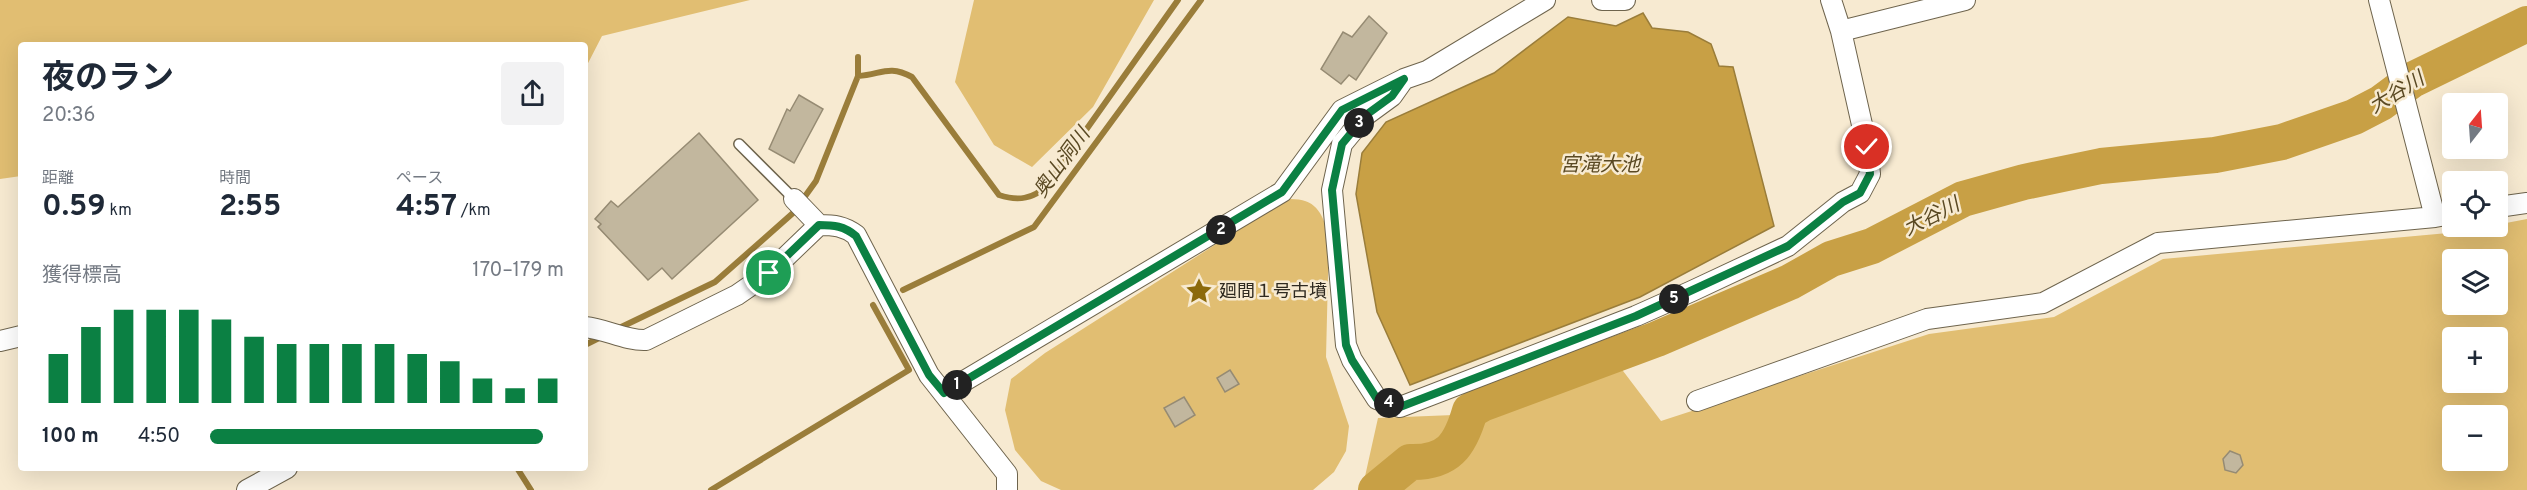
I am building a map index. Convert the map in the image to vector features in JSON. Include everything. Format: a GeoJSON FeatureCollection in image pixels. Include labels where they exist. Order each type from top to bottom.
{"type":"FeatureCollection","features":[{"type":"Feature","properties":{"kind":"street"},"geometry":{"type":"LineString","coordinates":[[944,393],[1282,192],[1342,110],[1404,79],[1427,71],[1545,0]]}},
{"type":"Feature","properties":{"kind":"street"},"geometry":{"type":"LineString","coordinates":[[1602,0],[1625,0]]}},
{"type":"Feature","properties":{"kind":"street"},"geometry":{"type":"LineString","coordinates":[[1404,79],[1392,96],[1366,115],[1342,144],[1332,190],[1346,345],[1352,360],[1377,399],[1400,407],[1636,316],[1692,291],[1788,246],[1843,202],[1860,193],[1870,174],[1867,147],[1841,31],[1831,0]]}},
{"type":"Feature","properties":{"kind":"street"},"geometry":{"type":"LineString","coordinates":[[1841,31],[1965,0]]}},
{"type":"Feature","properties":{"kind":"street"},"geometry":{"type":"LineString","coordinates":[[2379,0],[2409,110],[2442,209]]}},
{"type":"Feature","properties":{"kind":"street"},"geometry":{"type":"LineString","coordinates":[[2508,205],[2527,202]]}},
{"type":"Feature","properties":{"kind":"street"},"geometry":{"type":"LineString","coordinates":[[799,205],[819,225],[840,227],[856,236],[929,375],[1007,474],[1007,490]]}},
{"type":"Feature","properties":{"kind":"street"},"geometry":{"type":"LineString","coordinates":[[1697,401],[1928,319],[2043,303],[2158,243],[2442,215]]}},
{"type":"Feature","properties":{"kind":"street"},"geometry":{"type":"LineString","coordinates":[[602,330],[634,341],[646,340],[737,296],[769,273],[819,225]]}},
{"type":"Feature","properties":{"kind":"street"},"geometry":{"type":"LineString","coordinates":[[0,342],[18,337]]}},
{"type":"Feature","properties":{"kind":"street"},"geometry":{"type":"LineString","coordinates":[[247,490],[282,471]]}},
{"type":"Feature","properties":{"kind":"lane"},"geometry":{"type":"LineString","coordinates":[[739,144],[799,205]]}},
{"type":"Feature","properties":{"kind":"shaded area"},"geometry":{"type":"Polygon","coordinates":[[[0,0],[750,0],[602,36],[588,63],[588,42],[18,42],[18,176],[0,179],[0,0]]]}},
{"type":"Feature","properties":{"kind":"shaded area"},"geometry":{"type":"Polygon","coordinates":[[[974,0],[1154,0],[1093,107],[1032,167],[994,145],[955,82],[974,0]]]}},
{"type":"Feature","properties":{"kind":"shaded area"},"geometry":{"type":"Polygon","coordinates":[[[1287,199],[1297,199],[1316,207],[1329,235],[1326,357],[1349,426],[1346,451],[1334,472],[1313,490],[1061,490],[1041,481],[1015,450],[1005,410],[1011,379],[1045,353],[1287,199]]]}},
{"type":"Feature","properties":{"kind":"shaded area"},"geometry":{"type":"Polygon","coordinates":[[[2527,219],[2527,490],[1362,490],[1378,418],[1479,414],[1617,363],[1661,421],[1929,334],[2054,317],[2163,259],[2442,234],[2442,237],[2508,237],[2508,223],[2527,219]]]}},
{"type":"Feature","properties":{"kind":"water","name":"宮滝大池"},"geometry":{"type":"Polygon","coordinates":[[[1643,13],[1652,28],[1688,32],[1711,44],[1719,66],[1733,67],[1774,226],[1640,297],[1410,385],[1377,312],[1356,194],[1362,153],[1386,122],[1494,73],[1568,17],[1616,26],[1643,13]]]}},
{"type":"Feature","properties":{"kind":"building"},"geometry":{"type":"Polygon","coordinates":[[[1369,16],[1387,33],[1356,80],[1349,75],[1341,84],[1321,69],[1343,32],[1352,37],[1369,16]]]}},
{"type":"Feature","properties":{"kind":"building"},"geometry":{"type":"Polygon","coordinates":[[[799,95],[823,109],[794,163],[769,149],[787,109],[790,111],[799,95]]]}},
{"type":"Feature","properties":{"kind":"building"},"geometry":{"type":"Polygon","coordinates":[[[699,133],[758,200],[672,279],[662,268],[648,280],[598,227],[601,224],[595,219],[611,201],[618,207],[699,133]]]}},
{"type":"Feature","properties":{"kind":"building"},"geometry":{"type":"Polygon","coordinates":[[[1230,370],[1239,384],[1225,392],[1217,378],[1230,370]]]}},
{"type":"Feature","properties":{"kind":"building"},"geometry":{"type":"Polygon","coordinates":[[[1184,397],[1195,415],[1175,427],[1164,408],[1184,397]]]}},
{"type":"Feature","properties":{"kind":"building"},"geometry":{"type":"Polygon","coordinates":[[[2230,451],[2240,455],[2243,465],[2236,473],[2225,470],[2223,459],[2230,451]]]}},
{"type":"Feature","properties":{"kind":"waterway"},"geometry":{"type":"LineString","coordinates":[[858,76],[897,71],[912,77],[999,195],[1024,198],[1036,194],[1047,185],[1178,0]]}},
{"type":"Feature","properties":{"kind":"waterway","name":"奥山洞川"},"geometry":{"type":"LineString","coordinates":[[903,290],[1034,227],[1201,0]]}},
{"type":"Feature","properties":{"kind":"waterway","name":"大谷川"},"geometry":{"type":"LineString","coordinates":[[1376,490],[1410,462],[1423,462],[1443,456],[1457,443],[1470,411],[1482,404],[1657,339],[1790,282],[1831,259],[1872,246],[1963,199],[2024,182],[2101,166],[2215,155],[2282,142],[2354,117],[2381,103],[2412,80],[2527,24]]}},
{"type":"Feature","properties":{"kind":"waterway"},"geometry":{"type":"LineString","coordinates":[[615,330],[715,282],[793,213],[816,181],[858,76],[858,57]]}},
{"type":"Feature","properties":{"kind":"waterway","name":"奥山洞川"},"geometry":{"type":"LineString","coordinates":[[711,490],[909,370],[873,305]]}},
{"type":"Feature","properties":{"kind":"waterway"},"geometry":{"type":"LineString","coordinates":[[588,344],[603,336]]}},
{"type":"Feature","properties":{"kind":"waterway"},"geometry":{"type":"LineString","coordinates":[[519,471],[531,490]]}},
{"type":"Feature","properties":{"kind":"place","name":"廻間１号古墳"},"geometry":{"type":"Point","coordinates":[1199,291]}},
{"type":"Feature","properties":{"kind":"route"},"geometry":{"type":"LineString","coordinates":[[769,273],[819,225],[833,225],[848,229],[856,236],[929,375],[944,393],[1282,192],[1342,110],[1404,79],[1392,96],[1366,115],[1342,144],[1332,190],[1346,345],[1352,360],[1377,399],[1400,407],[1636,316],[1788,246],[1843,202],[1860,193],[1870,174],[1867,147]]}}]}
